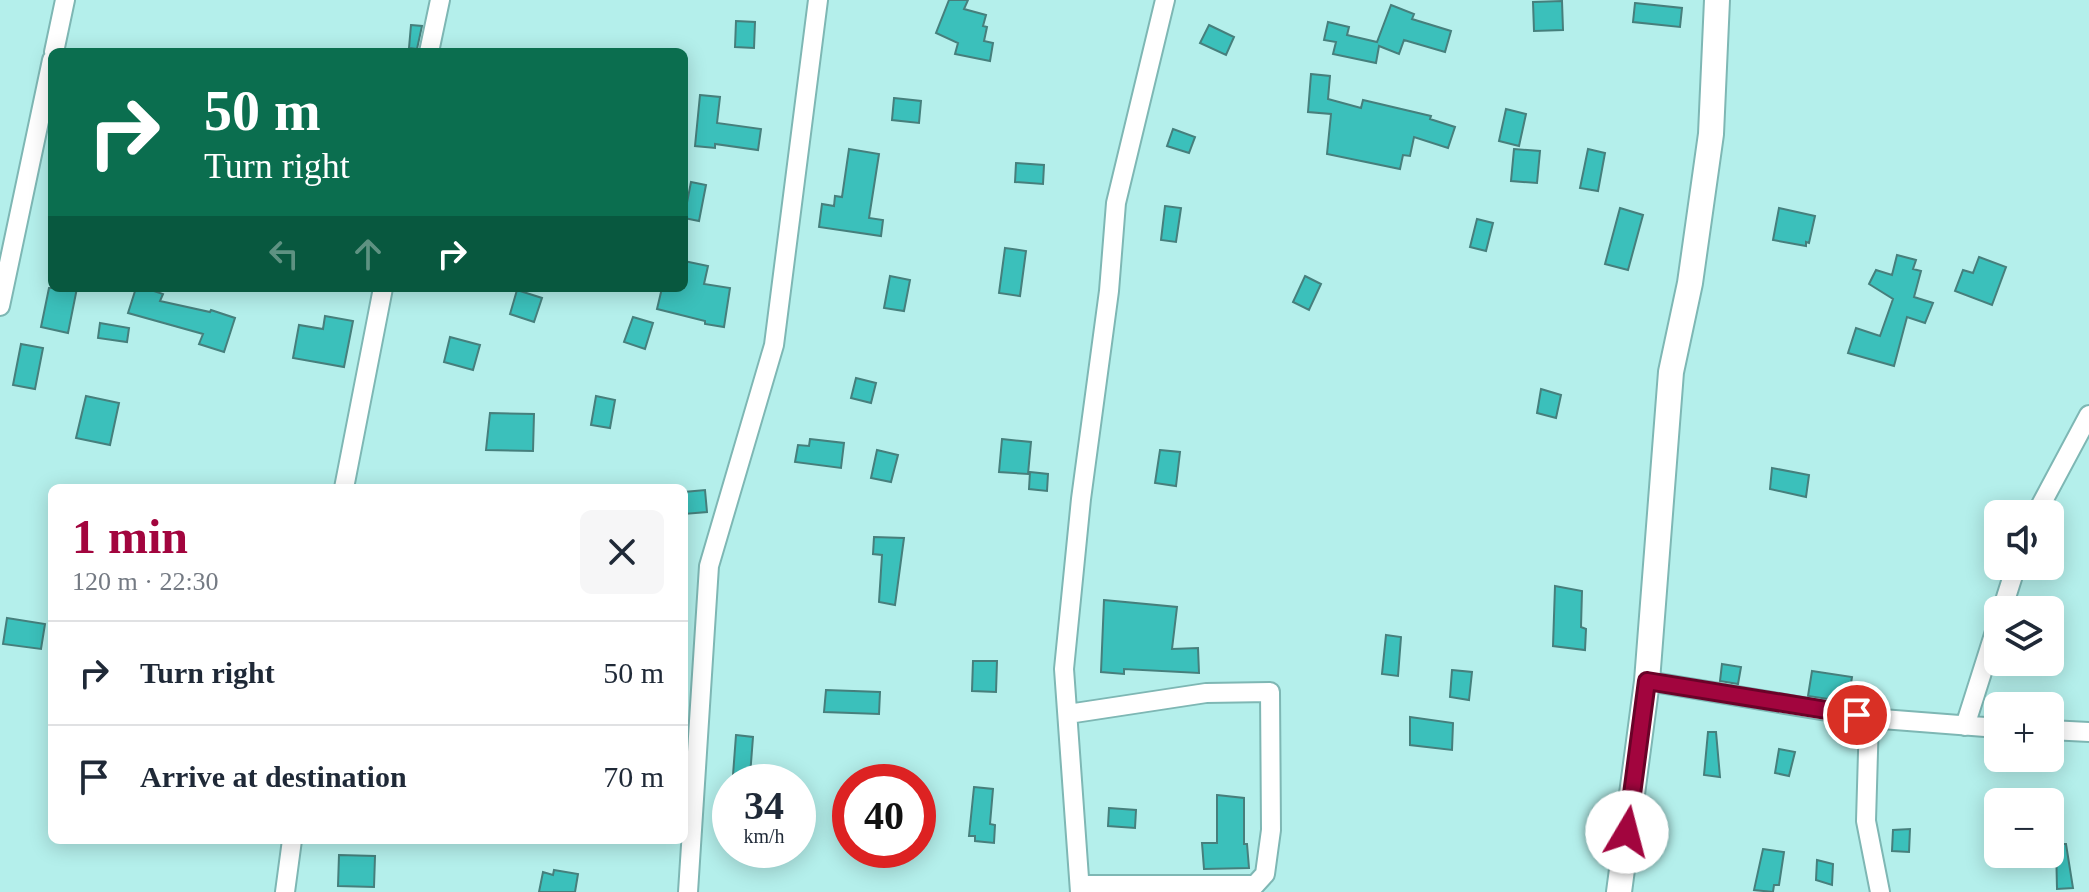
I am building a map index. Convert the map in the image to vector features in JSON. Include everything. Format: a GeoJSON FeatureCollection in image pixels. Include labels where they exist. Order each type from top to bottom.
{"type":"FeatureCollection","features":[{"type":"Feature","properties":{"kind":"street"},"geometry":{"type":"LineString","coordinates":[[55,48],[65,0]]}},
{"type":"Feature","properties":{"kind":"street"},"geometry":{"type":"LineString","coordinates":[[430,48],[440,0]]}},
{"type":"Feature","properties":{"kind":"street"},"geometry":{"type":"LineString","coordinates":[[688,892],[709,566],[774,345],[818,0]]}},
{"type":"Feature","properties":{"kind":"street"},"geometry":{"type":"LineString","coordinates":[[1068,714],[1206,693],[1270,692],[1271,830],[1265,874],[1255,885],[1080,889],[1068,714],[1066,653],[1081,499],[1109,291],[1116,203],[1165,0]]}},
{"type":"Feature","properties":{"kind":"street"},"geometry":{"type":"LineString","coordinates":[[1619,892],[1647,681],[1671,372],[1690,283],[1711,134],[1717,0]]}},
{"type":"Feature","properties":{"kind":"street"},"geometry":{"type":"LineString","coordinates":[[0,306],[48,79]]}},
{"type":"Feature","properties":{"kind":"street"},"geometry":{"type":"LineString","coordinates":[[345,484],[382,292]]}},
{"type":"Feature","properties":{"kind":"street"},"geometry":{"type":"LineString","coordinates":[[2043,500],[2089,415]]}},
{"type":"Feature","properties":{"kind":"street"},"geometry":{"type":"LineString","coordinates":[[1965,726],[1984,666]]}},
{"type":"Feature","properties":{"kind":"street"},"geometry":{"type":"LineString","coordinates":[[1647,681],[1869,718],[1984,727]]}},
{"type":"Feature","properties":{"kind":"street"},"geometry":{"type":"LineString","coordinates":[[1869,718],[1866,821],[1880,892]]}},
{"type":"Feature","properties":{"kind":"street"},"geometry":{"type":"LineString","coordinates":[[2064,731],[2089,732]]}},
{"type":"Feature","properties":{"kind":"street"},"geometry":{"type":"LineString","coordinates":[[285,892],[291,844]]}},
{"type":"Feature","properties":{"kind":"building"},"geometry":{"type":"Polygon","coordinates":[[[949,0],[968,0],[964,9],[986,15],[984,41],[993,43],[990,61],[955,54],[958,43],[936,33],[949,0]]]}},
{"type":"Feature","properties":{"kind":"building"},"geometry":{"type":"Polygon","coordinates":[[[1562,1],[1563,30],[1534,31],[1533,2],[1562,1]]]}},
{"type":"Feature","properties":{"kind":"building"},"geometry":{"type":"Polygon","coordinates":[[[1635,3],[1682,8],[1680,27],[1633,22],[1635,3]]]}},
{"type":"Feature","properties":{"kind":"building"},"geometry":{"type":"Polygon","coordinates":[[[1391,5],[1414,14],[1412,19],[1451,31],[1445,52],[1404,40],[1399,54],[1379,46],[1376,63],[1333,54],[1336,42],[1324,40],[1328,22],[1349,27],[1347,35],[1377,42],[1391,5]]]}},
{"type":"Feature","properties":{"kind":"building"},"geometry":{"type":"Polygon","coordinates":[[[736,21],[755,22],[754,48],[735,47],[736,21]]]}},
{"type":"Feature","properties":{"kind":"building"},"geometry":{"type":"Polygon","coordinates":[[[411,25],[422,26],[417,48],[409,48],[411,25]]]}},
{"type":"Feature","properties":{"kind":"building"},"geometry":{"type":"Polygon","coordinates":[[[1209,25],[1234,37],[1226,55],[1200,43],[1209,25]]]}},
{"type":"Feature","properties":{"kind":"building"},"geometry":{"type":"Polygon","coordinates":[[[1311,74],[1330,76],[1328,99],[1361,108],[1363,100],[1431,116],[1430,119],[1455,127],[1448,148],[1414,137],[1410,156],[1403,155],[1400,169],[1327,154],[1331,114],[1308,112],[1311,74]]]}},
{"type":"Feature","properties":{"kind":"building"},"geometry":{"type":"Polygon","coordinates":[[[700,95],[720,97],[717,123],[761,129],[758,150],[715,144],[715,148],[695,146],[700,95]]]}},
{"type":"Feature","properties":{"kind":"building"},"geometry":{"type":"Polygon","coordinates":[[[894,98],[921,101],[919,123],[892,120],[894,98]]]}},
{"type":"Feature","properties":{"kind":"building"},"geometry":{"type":"Polygon","coordinates":[[[1506,109],[1526,114],[1519,146],[1499,141],[1506,109]]]}},
{"type":"Feature","properties":{"kind":"building"},"geometry":{"type":"Polygon","coordinates":[[[1173,129],[1195,137],[1189,153],[1167,146],[1173,129]]]}},
{"type":"Feature","properties":{"kind":"building"},"geometry":{"type":"Polygon","coordinates":[[[849,149],[879,154],[869,218],[883,220],[881,236],[819,227],[822,204],[834,206],[835,196],[842,197],[849,149]]]}},
{"type":"Feature","properties":{"kind":"building"},"geometry":{"type":"Polygon","coordinates":[[[1514,149],[1540,151],[1537,183],[1511,181],[1514,149]]]}},
{"type":"Feature","properties":{"kind":"building"},"geometry":{"type":"Polygon","coordinates":[[[1588,149],[1605,153],[1598,191],[1580,188],[1588,149]]]}},
{"type":"Feature","properties":{"kind":"building"},"geometry":{"type":"Polygon","coordinates":[[[1016,163],[1044,165],[1043,184],[1015,182],[1016,163]]]}},
{"type":"Feature","properties":{"kind":"building"},"geometry":{"type":"Polygon","coordinates":[[[691,182],[706,185],[699,221],[688,219],[691,182]]]}},
{"type":"Feature","properties":{"kind":"building"},"geometry":{"type":"Polygon","coordinates":[[[1165,206],[1181,208],[1176,242],[1161,240],[1165,206]]]}},
{"type":"Feature","properties":{"kind":"building"},"geometry":{"type":"Polygon","coordinates":[[[1620,208],[1643,215],[1628,270],[1605,264],[1620,208]]]}},
{"type":"Feature","properties":{"kind":"building"},"geometry":{"type":"Polygon","coordinates":[[[1779,208],[1815,216],[1806,246],[1773,240],[1779,208]]]}},
{"type":"Feature","properties":{"kind":"building"},"geometry":{"type":"Polygon","coordinates":[[[1477,219],[1493,223],[1486,251],[1470,247],[1477,219]]]}},
{"type":"Feature","properties":{"kind":"building"},"geometry":{"type":"Polygon","coordinates":[[[1005,248],[1026,251],[1020,296],[999,293],[1005,248]]]}},
{"type":"Feature","properties":{"kind":"building"},"geometry":{"type":"Polygon","coordinates":[[[1897,255],[1916,260],[1913,269],[1921,271],[1914,297],[1933,303],[1925,323],[1907,317],[1894,366],[1848,353],[1856,328],[1880,336],[1893,299],[1869,284],[1876,270],[1892,275],[1897,255]]]}},
{"type":"Feature","properties":{"kind":"building"},"geometry":{"type":"Polygon","coordinates":[[[1979,257],[2006,267],[1992,305],[1955,291],[1963,270],[1973,273],[1979,257]]]}},
{"type":"Feature","properties":{"kind":"building"},"geometry":{"type":"Polygon","coordinates":[[[688,262],[708,266],[704,284],[730,288],[724,327],[657,309],[661,292],[688,292],[688,262]]]}},
{"type":"Feature","properties":{"kind":"building"},"geometry":{"type":"Polygon","coordinates":[[[890,276],[910,280],[904,311],[884,308],[890,276]]]}},
{"type":"Feature","properties":{"kind":"building"},"geometry":{"type":"Polygon","coordinates":[[[1305,276],[1321,284],[1309,310],[1293,302],[1305,276]]]}},
{"type":"Feature","properties":{"kind":"building"},"geometry":{"type":"Polygon","coordinates":[[[48,292],[76,292],[68,333],[41,327],[48,292]]]}},
{"type":"Feature","properties":{"kind":"building"},"geometry":{"type":"Polygon","coordinates":[[[135,292],[157,292],[163,294],[160,301],[211,310],[235,318],[224,352],[199,344],[203,334],[128,313],[135,292]]]}},
{"type":"Feature","properties":{"kind":"building"},"geometry":{"type":"Polygon","coordinates":[[[516,292],[542,298],[534,322],[510,314],[516,292]]]}},
{"type":"Feature","properties":{"kind":"building"},"geometry":{"type":"Polygon","coordinates":[[[325,316],[353,321],[344,367],[293,358],[299,325],[323,329],[325,316]]]}},
{"type":"Feature","properties":{"kind":"building"},"geometry":{"type":"Polygon","coordinates":[[[633,317],[653,323],[645,349],[624,342],[633,317]]]}},
{"type":"Feature","properties":{"kind":"building"},"geometry":{"type":"Polygon","coordinates":[[[100,323],[129,328],[127,342],[98,338],[100,323]]]}},
{"type":"Feature","properties":{"kind":"building"},"geometry":{"type":"Polygon","coordinates":[[[450,337],[480,345],[473,370],[444,362],[450,337]]]}},
{"type":"Feature","properties":{"kind":"building"},"geometry":{"type":"Polygon","coordinates":[[[21,344],[43,348],[35,389],[13,385],[21,344]]]}},
{"type":"Feature","properties":{"kind":"building"},"geometry":{"type":"Polygon","coordinates":[[[856,378],[876,383],[871,403],[851,398],[856,378]]]}},
{"type":"Feature","properties":{"kind":"building"},"geometry":{"type":"Polygon","coordinates":[[[1541,389],[1561,395],[1556,418],[1537,413],[1541,389]]]}},
{"type":"Feature","properties":{"kind":"building"},"geometry":{"type":"Polygon","coordinates":[[[86,396],[119,403],[110,445],[76,438],[86,396]]]}},
{"type":"Feature","properties":{"kind":"building"},"geometry":{"type":"Polygon","coordinates":[[[596,396],[615,400],[610,428],[591,425],[596,396]]]}},
{"type":"Feature","properties":{"kind":"building"},"geometry":{"type":"Polygon","coordinates":[[[490,413],[534,414],[533,451],[486,450],[490,413]]]}},
{"type":"Feature","properties":{"kind":"building"},"geometry":{"type":"Polygon","coordinates":[[[810,439],[844,443],[841,468],[795,462],[798,445],[809,446],[810,439]]]}},
{"type":"Feature","properties":{"kind":"building"},"geometry":{"type":"Polygon","coordinates":[[[1002,439],[1031,442],[1028,474],[999,472],[1002,439]]]}},
{"type":"Feature","properties":{"kind":"building"},"geometry":{"type":"Polygon","coordinates":[[[877,450],[898,455],[891,482],[871,478],[877,450]]]}},
{"type":"Feature","properties":{"kind":"building"},"geometry":{"type":"Polygon","coordinates":[[[1160,450],[1180,452],[1176,486],[1155,483],[1160,450]]]}},
{"type":"Feature","properties":{"kind":"building"},"geometry":{"type":"Polygon","coordinates":[[[1772,468],[1809,475],[1806,497],[1770,489],[1772,468]]]}},
{"type":"Feature","properties":{"kind":"building"},"geometry":{"type":"Polygon","coordinates":[[[1030,472],[1048,474],[1047,491],[1029,489],[1030,472]]]}},
{"type":"Feature","properties":{"kind":"building"},"geometry":{"type":"Polygon","coordinates":[[[705,490],[707,512],[688,514],[688,492],[705,490]]]}},
{"type":"Feature","properties":{"kind":"building"},"geometry":{"type":"Polygon","coordinates":[[[874,537],[904,538],[895,605],[879,602],[882,555],[873,554],[874,537]]]}},
{"type":"Feature","properties":{"kind":"building"},"geometry":{"type":"Polygon","coordinates":[[[1555,586],[1582,591],[1581,627],[1586,629],[1585,650],[1553,646],[1555,586]]]}},
{"type":"Feature","properties":{"kind":"building"},"geometry":{"type":"Polygon","coordinates":[[[1104,600],[1177,607],[1172,649],[1198,648],[1199,673],[1124,669],[1124,674],[1101,672],[1104,600]]]}},
{"type":"Feature","properties":{"kind":"building"},"geometry":{"type":"Polygon","coordinates":[[[7,618],[45,624],[41,649],[3,644],[7,618]]]}},
{"type":"Feature","properties":{"kind":"building"},"geometry":{"type":"Polygon","coordinates":[[[1386,635],[1401,637],[1398,676],[1382,674],[1386,635]]]}},
{"type":"Feature","properties":{"kind":"building"},"geometry":{"type":"Polygon","coordinates":[[[973,661],[997,661],[996,692],[972,691],[973,661]]]}},
{"type":"Feature","properties":{"kind":"building"},"geometry":{"type":"Polygon","coordinates":[[[1722,664],[1741,667],[1738,684],[1720,681],[1722,664]]]}},
{"type":"Feature","properties":{"kind":"building"},"geometry":{"type":"Polygon","coordinates":[[[1452,670],[1472,672],[1469,700],[1450,697],[1452,670]]]}},
{"type":"Feature","properties":{"kind":"building"},"geometry":{"type":"Polygon","coordinates":[[[1812,671],[1852,677],[1848,702],[1808,696],[1812,671]]]}},
{"type":"Feature","properties":{"kind":"building"},"geometry":{"type":"Polygon","coordinates":[[[826,690],[880,692],[879,714],[824,712],[826,690]]]}},
{"type":"Feature","properties":{"kind":"building"},"geometry":{"type":"Polygon","coordinates":[[[1410,717],[1453,723],[1452,750],[1410,745],[1410,717]]]}},
{"type":"Feature","properties":{"kind":"building"},"geometry":{"type":"Polygon","coordinates":[[[1708,732],[1716,732],[1720,777],[1704,775],[1708,732]]]}},
{"type":"Feature","properties":{"kind":"building"},"geometry":{"type":"Polygon","coordinates":[[[736,735],[753,737],[751,764],[734,764],[736,735]]]}},
{"type":"Feature","properties":{"kind":"building"},"geometry":{"type":"Polygon","coordinates":[[[1779,749],[1795,752],[1789,776],[1775,773],[1779,749]]]}},
{"type":"Feature","properties":{"kind":"building"},"geometry":{"type":"Polygon","coordinates":[[[974,787],[993,789],[990,824],[995,825],[994,843],[975,841],[975,836],[969,836],[974,787]]]}},
{"type":"Feature","properties":{"kind":"building"},"geometry":{"type":"Polygon","coordinates":[[[1217,795],[1244,798],[1244,844],[1247,844],[1249,868],[1204,869],[1202,843],[1217,843],[1217,795]]]}},
{"type":"Feature","properties":{"kind":"building"},"geometry":{"type":"Polygon","coordinates":[[[1109,808],[1136,810],[1135,828],[1108,826],[1109,808]]]}},
{"type":"Feature","properties":{"kind":"building"},"geometry":{"type":"Polygon","coordinates":[[[1910,829],[1909,852],[1892,851],[1893,830],[1910,829]]]}},
{"type":"Feature","properties":{"kind":"building"},"geometry":{"type":"Polygon","coordinates":[[[2066,844],[2073,888],[2057,889],[2057,868],[2064,868],[2066,844]]]}},
{"type":"Feature","properties":{"kind":"building"},"geometry":{"type":"Polygon","coordinates":[[[1763,849],[1784,852],[1779,885],[1774,885],[1773,892],[1754,890],[1763,849]]]}},
{"type":"Feature","properties":{"kind":"building"},"geometry":{"type":"Polygon","coordinates":[[[339,855],[375,856],[374,887],[338,886],[339,855]]]}},
{"type":"Feature","properties":{"kind":"building"},"geometry":{"type":"Polygon","coordinates":[[[1817,860],[1833,864],[1832,885],[1816,880],[1817,860]]]}},
{"type":"Feature","properties":{"kind":"building"},"geometry":{"type":"Polygon","coordinates":[[[554,870],[578,874],[575,892],[539,892],[543,872],[553,875],[554,870]]]}},
{"type":"Feature","properties":{"kind":"route"},"geometry":{"type":"LineString","coordinates":[[1627,832],[1647,681],[1857,715]]}}]}
